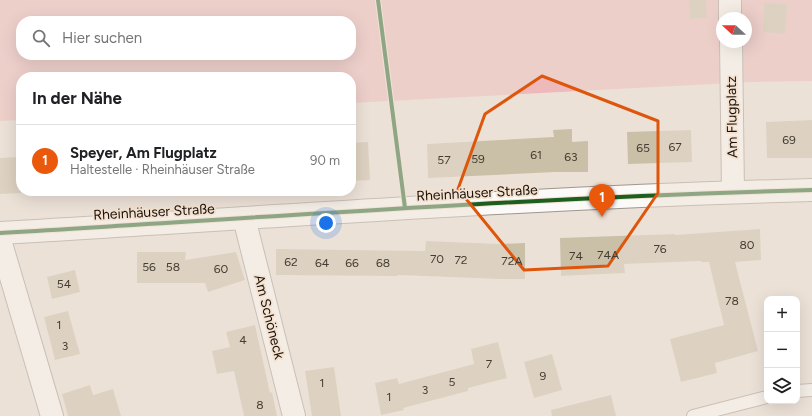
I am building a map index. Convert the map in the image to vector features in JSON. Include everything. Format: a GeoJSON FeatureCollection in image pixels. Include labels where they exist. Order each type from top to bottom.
{"type":"FeatureCollection","features":[{"type":"Feature","properties":{"kind":"street"},"geometry":{"type":"LineString","coordinates":[[730,0],[730,12]]}},
{"type":"Feature","properties":{"kind":"street","name":"Am Flugplatz"},"geometry":{"type":"LineString","coordinates":[[731,48],[733,192]]}},
{"type":"Feature","properties":{"kind":"street","name":"Rheinhäuser Straße"},"geometry":{"type":"LineString","coordinates":[[0,233],[405,208],[683,193],[812,190]]}},
{"type":"Feature","properties":{"kind":"street","name":"Am Schöneck"},"geometry":{"type":"LineString","coordinates":[[244,218],[294,416]]}},
{"type":"Feature","properties":{"kind":"street"},"geometry":{"type":"LineString","coordinates":[[0,240],[52,416]]}},
{"type":"Feature","properties":{"kind":"lane"},"geometry":{"type":"LineString","coordinates":[[800,391],[812,390]]}},
{"type":"Feature","properties":{"kind":"lane"},"geometry":{"type":"LineString","coordinates":[[693,416],[764,398]]}},
{"type":"Feature","properties":{"kind":"highlighted area"},"geometry":{"type":"Polygon","coordinates":[[[542,76],[658,121],[658,193],[608,266],[524,270],[458,189],[485,114],[542,76]]]}},
{"type":"Feature","properties":{"kind":"shaded area"},"geometry":{"type":"Polygon","coordinates":[[[0,0],[812,0],[812,81],[751,82],[356,103],[356,72],[16,72],[16,120],[0,121],[0,0]]]}},
{"type":"Feature","properties":{"kind":"building"},"geometry":{"type":"Polygon","coordinates":[[[689,0],[706,0],[707,18],[690,19],[689,0]]]}},
{"type":"Feature","properties":{"kind":"building"},"geometry":{"type":"Polygon","coordinates":[[[764,3],[787,4],[785,34],[763,32],[764,3]]]}},
{"type":"Feature","properties":{"kind":"building"},"geometry":{"type":"Polygon","coordinates":[[[812,120],[812,158],[767,158],[766,122],[812,120]]]}},
{"type":"Feature","properties":{"kind":"building"},"geometry":{"type":"Polygon","coordinates":[[[572,129],[572,142],[588,141],[588,172],[555,172],[428,178],[427,144],[554,137],[553,130],[572,129]]]}},
{"type":"Feature","properties":{"kind":"building"},"geometry":{"type":"Polygon","coordinates":[[[691,130],[692,162],[628,164],[627,132],[691,130]]]}},
{"type":"Feature","properties":{"kind":"building"},"geometry":{"type":"Polygon","coordinates":[[[368,142],[370,180],[356,181],[356,143],[368,142]]]}},
{"type":"Feature","properties":{"kind":"building"},"geometry":{"type":"Polygon","coordinates":[[[16,157],[16,193],[0,194],[0,158],[16,157]]]}},
{"type":"Feature","properties":{"kind":"building"},"geometry":{"type":"Polygon","coordinates":[[[760,229],[761,260],[735,262],[758,351],[715,363],[717,373],[681,382],[670,339],[724,325],[709,262],[624,264],[625,273],[561,276],[560,238],[675,235],[760,229]]]}},
{"type":"Feature","properties":{"kind":"building"},"geometry":{"type":"Polygon","coordinates":[[[426,241],[499,244],[525,243],[525,279],[398,275],[276,275],[276,249],[425,251],[426,241]]]}},
{"type":"Feature","properties":{"kind":"building"},"geometry":{"type":"Polygon","coordinates":[[[137,252],[186,252],[185,260],[236,252],[245,280],[208,292],[205,283],[137,283],[137,252]]]}},
{"type":"Feature","properties":{"kind":"building"},"geometry":{"type":"Polygon","coordinates":[[[75,270],[80,292],[52,299],[47,277],[75,270]]]}},
{"type":"Feature","properties":{"kind":"building"},"geometry":{"type":"Polygon","coordinates":[[[68,311],[80,354],[55,360],[44,317],[68,311]]]}},
{"type":"Feature","properties":{"kind":"building"},"geometry":{"type":"Polygon","coordinates":[[[255,325],[270,393],[272,392],[277,416],[244,416],[234,371],[217,374],[212,351],[230,347],[226,332],[255,325]]]}},
{"type":"Feature","properties":{"kind":"building"},"geometry":{"type":"Polygon","coordinates":[[[498,342],[507,378],[468,388],[468,391],[403,408],[404,410],[381,415],[375,383],[397,378],[399,384],[474,364],[471,349],[498,342]]]}},
{"type":"Feature","properties":{"kind":"building"},"geometry":{"type":"Polygon","coordinates":[[[552,354],[562,390],[534,398],[524,362],[552,354]]]}},
{"type":"Feature","properties":{"kind":"building"},"geometry":{"type":"Polygon","coordinates":[[[334,367],[341,416],[312,416],[305,371],[334,367]]]}},
{"type":"Feature","properties":{"kind":"building"},"geometry":{"type":"Polygon","coordinates":[[[90,385],[93,395],[113,389],[121,416],[68,416],[62,394],[90,385]]]}},
{"type":"Feature","properties":{"kind":"building"},"geometry":{"type":"Polygon","coordinates":[[[611,395],[616,416],[552,416],[551,410],[611,395]]]}},
{"type":"Feature","properties":{"kind":"cycle path"},"geometry":{"type":"LineString","coordinates":[[378,0],[405,208]]}},
{"type":"Feature","properties":{"kind":"cycle path"},"geometry":{"type":"LineString","coordinates":[[0,233],[507,202],[812,190]]}},
{"type":"Feature","properties":{"kind":"place","name":"Speyer, Am Flugplatz"},"geometry":{"type":"Point","coordinates":[602,217]}}]}
